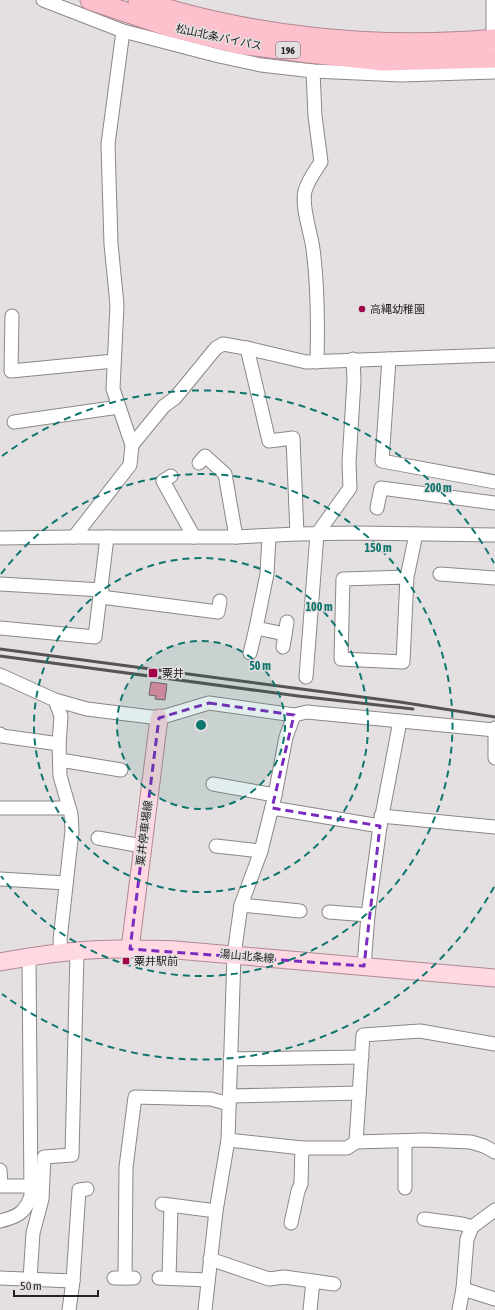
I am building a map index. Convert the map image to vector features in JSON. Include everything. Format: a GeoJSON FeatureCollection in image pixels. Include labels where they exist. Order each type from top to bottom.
{"type":"FeatureCollection","features":[{"type":"Feature","properties":{"kind":"highway","name":"松山北条バイパス"},"geometry":{"type":"LineString","coordinates":[[90,0],[170,27],[238,44],[383,60],[494,66]]}},
{"type":"Feature","properties":{"kind":"highway","name":"松山北条バイパス"},"geometry":{"type":"LineString","coordinates":[[138,0],[171,11],[240,26],[309,37],[387,42],[435,42],[494,39]]}},
{"type":"Feature","properties":{"kind":"main road","name":"粟井停車場線"},"geometry":{"type":"LineString","coordinates":[[130,948],[159,718]]}},
{"type":"Feature","properties":{"kind":"main road","name":"湯山北条線"},"geometry":{"type":"LineString","coordinates":[[0,962],[69,953],[130,948],[176,950],[495,978]]}},
{"type":"Feature","properties":{"kind":"street"},"geometry":{"type":"LineString","coordinates":[[43,0],[123,31],[205,52],[261,64],[313,71],[401,75],[494,66],[492,0]]}},
{"type":"Feature","properties":{"kind":"street"},"geometry":{"type":"LineString","coordinates":[[74,537],[130,465],[132,445],[113,389],[117,305],[111,244],[108,144],[123,31]]}},
{"type":"Feature","properties":{"kind":"street"},"geometry":{"type":"LineString","coordinates":[[313,71],[315,116],[321,162],[311,177],[304,192],[305,209],[313,248],[318,313],[317,362]]}},
{"type":"Feature","properties":{"kind":"street"},"geometry":{"type":"LineString","coordinates":[[12,316],[11,371],[114,361]]}},
{"type":"Feature","properties":{"kind":"street"},"geometry":{"type":"LineString","coordinates":[[132,445],[164,406],[175,398],[216,348],[223,344],[306,362],[495,355]]}},
{"type":"Feature","properties":{"kind":"street"},"geometry":{"type":"LineString","coordinates":[[247,348],[269,442],[293,438],[297,534]]}},
{"type":"Feature","properties":{"kind":"street"},"geometry":{"type":"LineString","coordinates":[[388,359],[382,461],[495,482]]}},
{"type":"Feature","properties":{"kind":"street"},"geometry":{"type":"LineString","coordinates":[[306,677],[317,534],[350,488],[349,462],[354,381],[353,360]]}},
{"type":"Feature","properties":{"kind":"street"},"geometry":{"type":"LineString","coordinates":[[14,422],[119,407]]}},
{"type":"Feature","properties":{"kind":"street"},"geometry":{"type":"LineString","coordinates":[[199,463],[205,456],[225,474],[236,537]]}},
{"type":"Feature","properties":{"kind":"street"},"geometry":{"type":"LineString","coordinates":[[171,476],[163,481],[194,537]]}},
{"type":"Feature","properties":{"kind":"street"},"geometry":{"type":"LineString","coordinates":[[377,508],[381,488],[495,503]]}},
{"type":"Feature","properties":{"kind":"street"},"geometry":{"type":"LineString","coordinates":[[0,538],[236,537],[357,533],[495,535]]}},
{"type":"Feature","properties":{"kind":"street"},"geometry":{"type":"LineString","coordinates":[[407,577],[343,579],[341,659],[403,662],[407,577],[416,534]]}},
{"type":"Feature","properties":{"kind":"street"},"geometry":{"type":"LineString","coordinates":[[250,654],[267,574],[269,536]]}},
{"type":"Feature","properties":{"kind":"street"},"geometry":{"type":"LineString","coordinates":[[0,628],[95,637],[107,537]]}},
{"type":"Feature","properties":{"kind":"street"},"geometry":{"type":"LineString","coordinates":[[440,574],[495,578]]}},
{"type":"Feature","properties":{"kind":"street"},"geometry":{"type":"LineString","coordinates":[[0,584],[101,593],[218,612],[220,601]]}},
{"type":"Feature","properties":{"kind":"street"},"geometry":{"type":"LineString","coordinates":[[256,628],[285,634]]}},
{"type":"Feature","properties":{"kind":"street"},"geometry":{"type":"LineString","coordinates":[[0,675],[55,700],[87,709],[159,718],[209,703],[294,715],[308,712],[495,729],[495,758]]}},
{"type":"Feature","properties":{"kind":"street"},"geometry":{"type":"LineString","coordinates":[[0,1221],[9,1219],[27,1207],[37,1186],[44,1157],[72,1155],[69,953],[60,940],[72,831],[72,814],[60,776],[59,744],[61,716],[55,700]]}},
{"type":"Feature","properties":{"kind":"street"},"geometry":{"type":"LineString","coordinates":[[205,1310],[216,1211],[228,1140],[234,955],[241,905],[261,851],[275,795],[286,737],[294,715]]}},
{"type":"Feature","properties":{"kind":"street"},"geometry":{"type":"LineString","coordinates":[[364,966],[368,915],[380,821],[400,721]]}},
{"type":"Feature","properties":{"kind":"street"},"geometry":{"type":"LineString","coordinates":[[0,734],[2,736],[59,744]]}},
{"type":"Feature","properties":{"kind":"street"},"geometry":{"type":"LineString","coordinates":[[60,760],[121,770]]}},
{"type":"Feature","properties":{"kind":"street"},"geometry":{"type":"LineString","coordinates":[[213,784],[275,795]]}},
{"type":"Feature","properties":{"kind":"street"},"geometry":{"type":"LineString","coordinates":[[0,808],[69,808]]}},
{"type":"Feature","properties":{"kind":"street"},"geometry":{"type":"LineString","coordinates":[[272,808],[380,821],[495,827]]}},
{"type":"Feature","properties":{"kind":"street"},"geometry":{"type":"LineString","coordinates":[[98,838],[142,846]]}},
{"type":"Feature","properties":{"kind":"street"},"geometry":{"type":"LineString","coordinates":[[216,846],[261,851]]}},
{"type":"Feature","properties":{"kind":"street"},"geometry":{"type":"LineString","coordinates":[[0,878],[66,883]]}},
{"type":"Feature","properties":{"kind":"street"},"geometry":{"type":"LineString","coordinates":[[241,905],[300,911]]}},
{"type":"Feature","properties":{"kind":"street"},"geometry":{"type":"LineString","coordinates":[[329,912],[368,915]]}},
{"type":"Feature","properties":{"kind":"street"},"geometry":{"type":"LineString","coordinates":[[29,958],[37,1186],[42,1199],[33,1233],[30,1279]]}},
{"type":"Feature","properties":{"kind":"street"},"geometry":{"type":"LineString","coordinates":[[356,1142],[363,1034],[420,1031],[495,1044]]}},
{"type":"Feature","properties":{"kind":"street"},"geometry":{"type":"LineString","coordinates":[[230,1059],[362,1057]]}},
{"type":"Feature","properties":{"kind":"street"},"geometry":{"type":"LineString","coordinates":[[124,1278],[126,1167],[135,1097],[229,1100],[359,1093]]}},
{"type":"Feature","properties":{"kind":"street"},"geometry":{"type":"LineString","coordinates":[[228,1140],[302,1148],[347,1148],[356,1142],[424,1140],[471,1142],[484,1146],[495,1152]]}},
{"type":"Feature","properties":{"kind":"street"},"geometry":{"type":"LineString","coordinates":[[404,1188],[405,1141]]}},
{"type":"Feature","properties":{"kind":"street"},"geometry":{"type":"LineString","coordinates":[[291,1223],[298,1191],[302,1184],[302,1148]]}},
{"type":"Feature","properties":{"kind":"street"},"geometry":{"type":"LineString","coordinates":[[0,1170],[0,1186],[37,1186]]}},
{"type":"Feature","properties":{"kind":"street"},"geometry":{"type":"LineString","coordinates":[[69,1310],[73,1281],[79,1190],[87,1189]]}},
{"type":"Feature","properties":{"kind":"street"},"geometry":{"type":"LineString","coordinates":[[208,1280],[164,1278],[167,1205],[216,1211]]}},
{"type":"Feature","properties":{"kind":"street"},"geometry":{"type":"LineString","coordinates":[[459,1310],[463,1289],[467,1239],[472,1227],[495,1210]]}},
{"type":"Feature","properties":{"kind":"street"},"geometry":{"type":"LineString","coordinates":[[424,1219],[462,1224],[472,1227]]}},
{"type":"Feature","properties":{"kind":"street"},"geometry":{"type":"LineString","coordinates":[[210,1259],[269,1279],[284,1277],[334,1284]]}},
{"type":"Feature","properties":{"kind":"street"},"geometry":{"type":"LineString","coordinates":[[0,1278],[73,1281]]}},
{"type":"Feature","properties":{"kind":"street"},"geometry":{"type":"LineString","coordinates":[[310,1310],[313,1281]]}},
{"type":"Feature","properties":{"kind":"street"},"geometry":{"type":"LineString","coordinates":[[463,1289],[495,1299]]}},
{"type":"Feature","properties":{"kind":"highlighted area"},"geometry":{"type":"Polygon","coordinates":[[[209,703],[294,715],[272,808],[380,826],[364,966],[130,949],[159,718],[209,703]]]}},
{"type":"Feature","properties":{"kind":"building"},"geometry":{"type":"Polygon","coordinates":[[[151,682],[167,684],[165,700],[155,699],[156,696],[149,695],[151,682]]]}},
{"type":"Feature","properties":{"kind":"railway"},"geometry":{"type":"LineString","coordinates":[[0,649],[400,702],[495,717]]}},
{"type":"Feature","properties":{"kind":"railway"},"geometry":{"type":"LineString","coordinates":[[0,656],[298,696],[413,709]]}},
{"type":"Feature","properties":{"kind":"place","name":"高縄幼稚園"},"geometry":{"type":"Point","coordinates":[362,309]}},
{"type":"Feature","properties":{"kind":"place","name":"粟井"},"geometry":{"type":"Point","coordinates":[153,673]}},
{"type":"Feature","properties":{"kind":"place","name":"粟井駅前"},"geometry":{"type":"Point","coordinates":[126,961]}}]}
